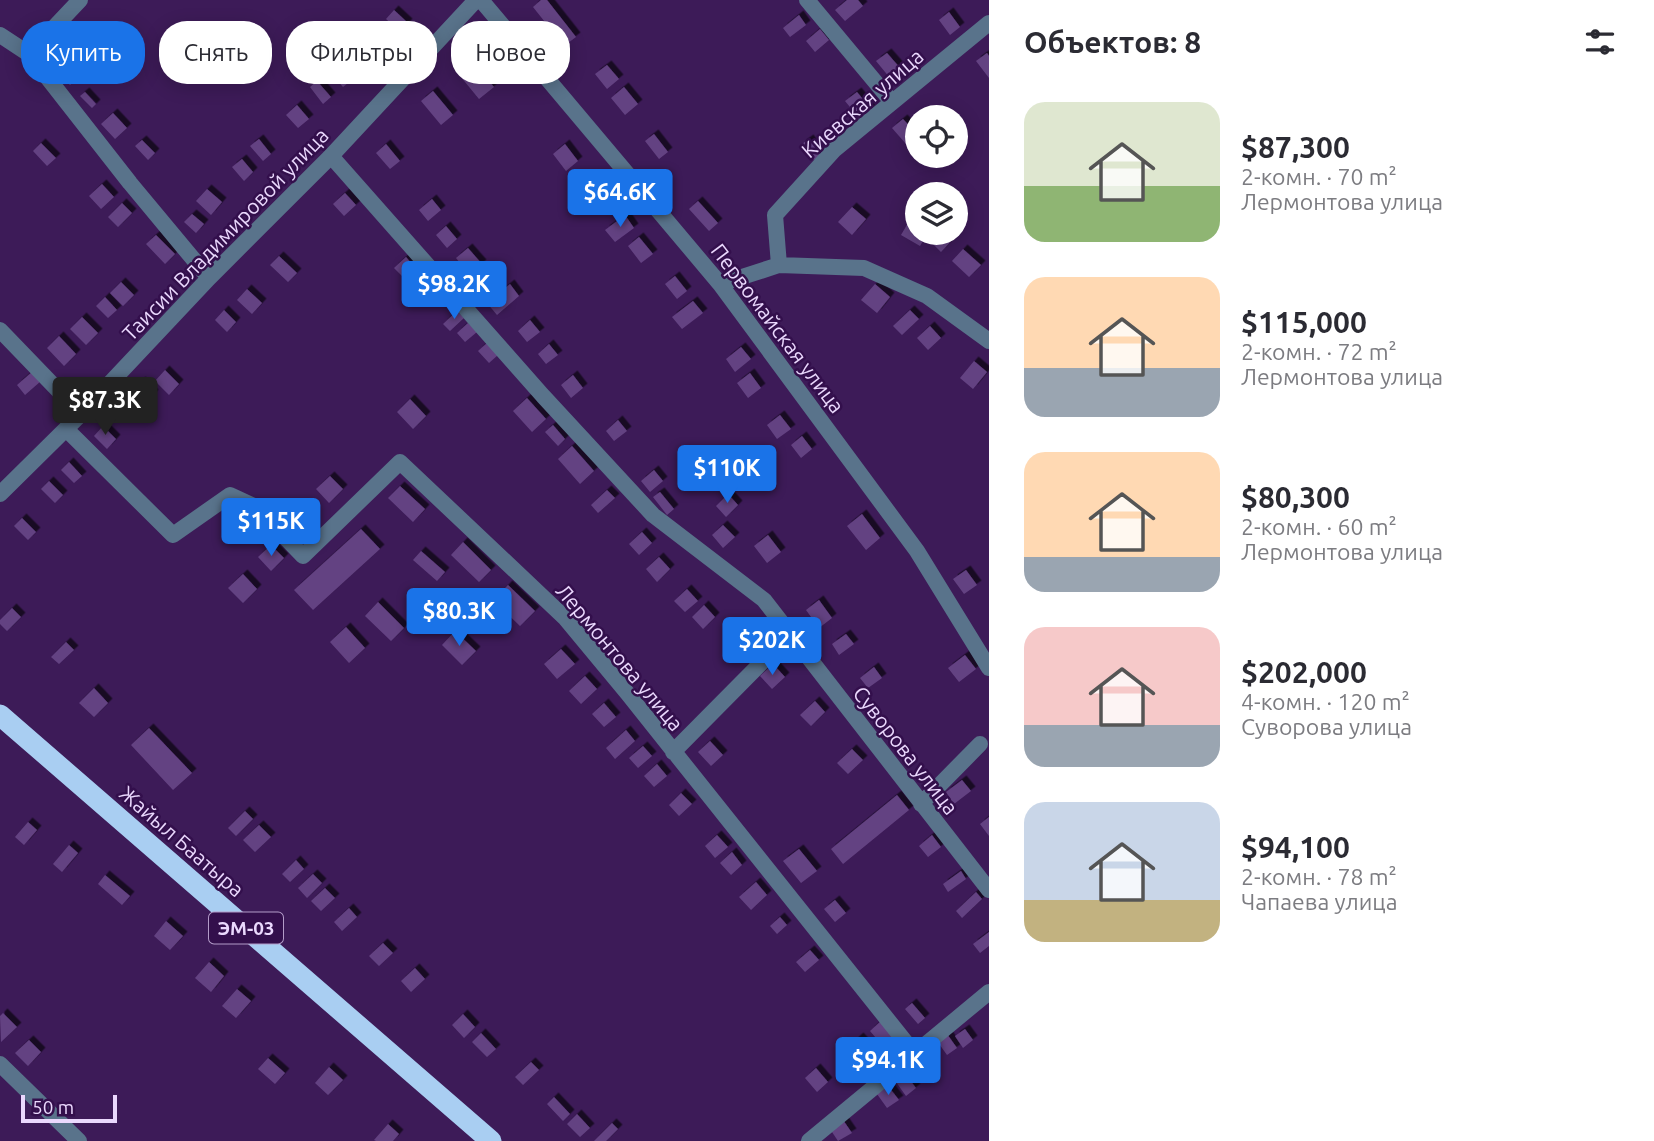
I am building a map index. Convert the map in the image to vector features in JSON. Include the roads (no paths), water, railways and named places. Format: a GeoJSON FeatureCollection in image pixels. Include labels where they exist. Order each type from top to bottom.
{"type":"FeatureCollection","features":[{"type":"Feature","properties":{"kind":"highway","name":"Жайыл Баатыра"},"geometry":{"type":"LineString","coordinates":[[0,715],[491,1141]]}},
{"type":"Feature","properties":{"kind":"street"},"geometry":{"type":"LineString","coordinates":[[60,21],[80,0]]}},
{"type":"Feature","properties":{"kind":"street","name":"Таисии Владимировой улица"},"geometry":{"type":"LineString","coordinates":[[0,494],[81,414],[479,0]]}},
{"type":"Feature","properties":{"kind":"street","name":"Первомайская улица"},"geometry":{"type":"LineString","coordinates":[[479,0],[720,284],[917,551],[989,668]]}},
{"type":"Feature","properties":{"kind":"street"},"geometry":{"type":"LineString","coordinates":[[807,0],[892,102]]}},
{"type":"Feature","properties":{"kind":"street","name":"Киевская улица"},"geometry":{"type":"LineString","coordinates":[[779,265],[775,215],[834,150],[989,23]]}},
{"type":"Feature","properties":{"kind":"street"},"geometry":{"type":"LineString","coordinates":[[0,35],[21,49]]}},
{"type":"Feature","properties":{"kind":"street"},"geometry":{"type":"LineString","coordinates":[[52,84],[209,278]]}},
{"type":"Feature","properties":{"kind":"street","name":"Суворова улица"},"geometry":{"type":"LineString","coordinates":[[331,156],[543,396],[653,515],[764,600],[989,891]]}},
{"type":"Feature","properties":{"kind":"street"},"geometry":{"type":"LineString","coordinates":[[720,284],[779,265],[864,268],[927,296],[989,341]]}},
{"type":"Feature","properties":{"kind":"street"},"geometry":{"type":"LineString","coordinates":[[0,330],[81,414]]}},
{"type":"Feature","properties":{"kind":"street","name":"Лермонтова улица"},"geometry":{"type":"LineString","coordinates":[[66,429],[173,535],[230,495],[256,507],[303,556],[400,461],[565,618],[915,1054]]}},
{"type":"Feature","properties":{"kind":"street"},"geometry":{"type":"LineString","coordinates":[[673,752],[790,634]]}},
{"type":"Feature","properties":{"kind":"street"},"geometry":{"type":"LineString","coordinates":[[921,804],[980,744]]}},
{"type":"Feature","properties":{"kind":"street"},"geometry":{"type":"LineString","coordinates":[[809,1141],[989,992]]}},
{"type":"Feature","properties":{"kind":"street"},"geometry":{"type":"LineString","coordinates":[[0,1064],[79,1141]]}}]}
